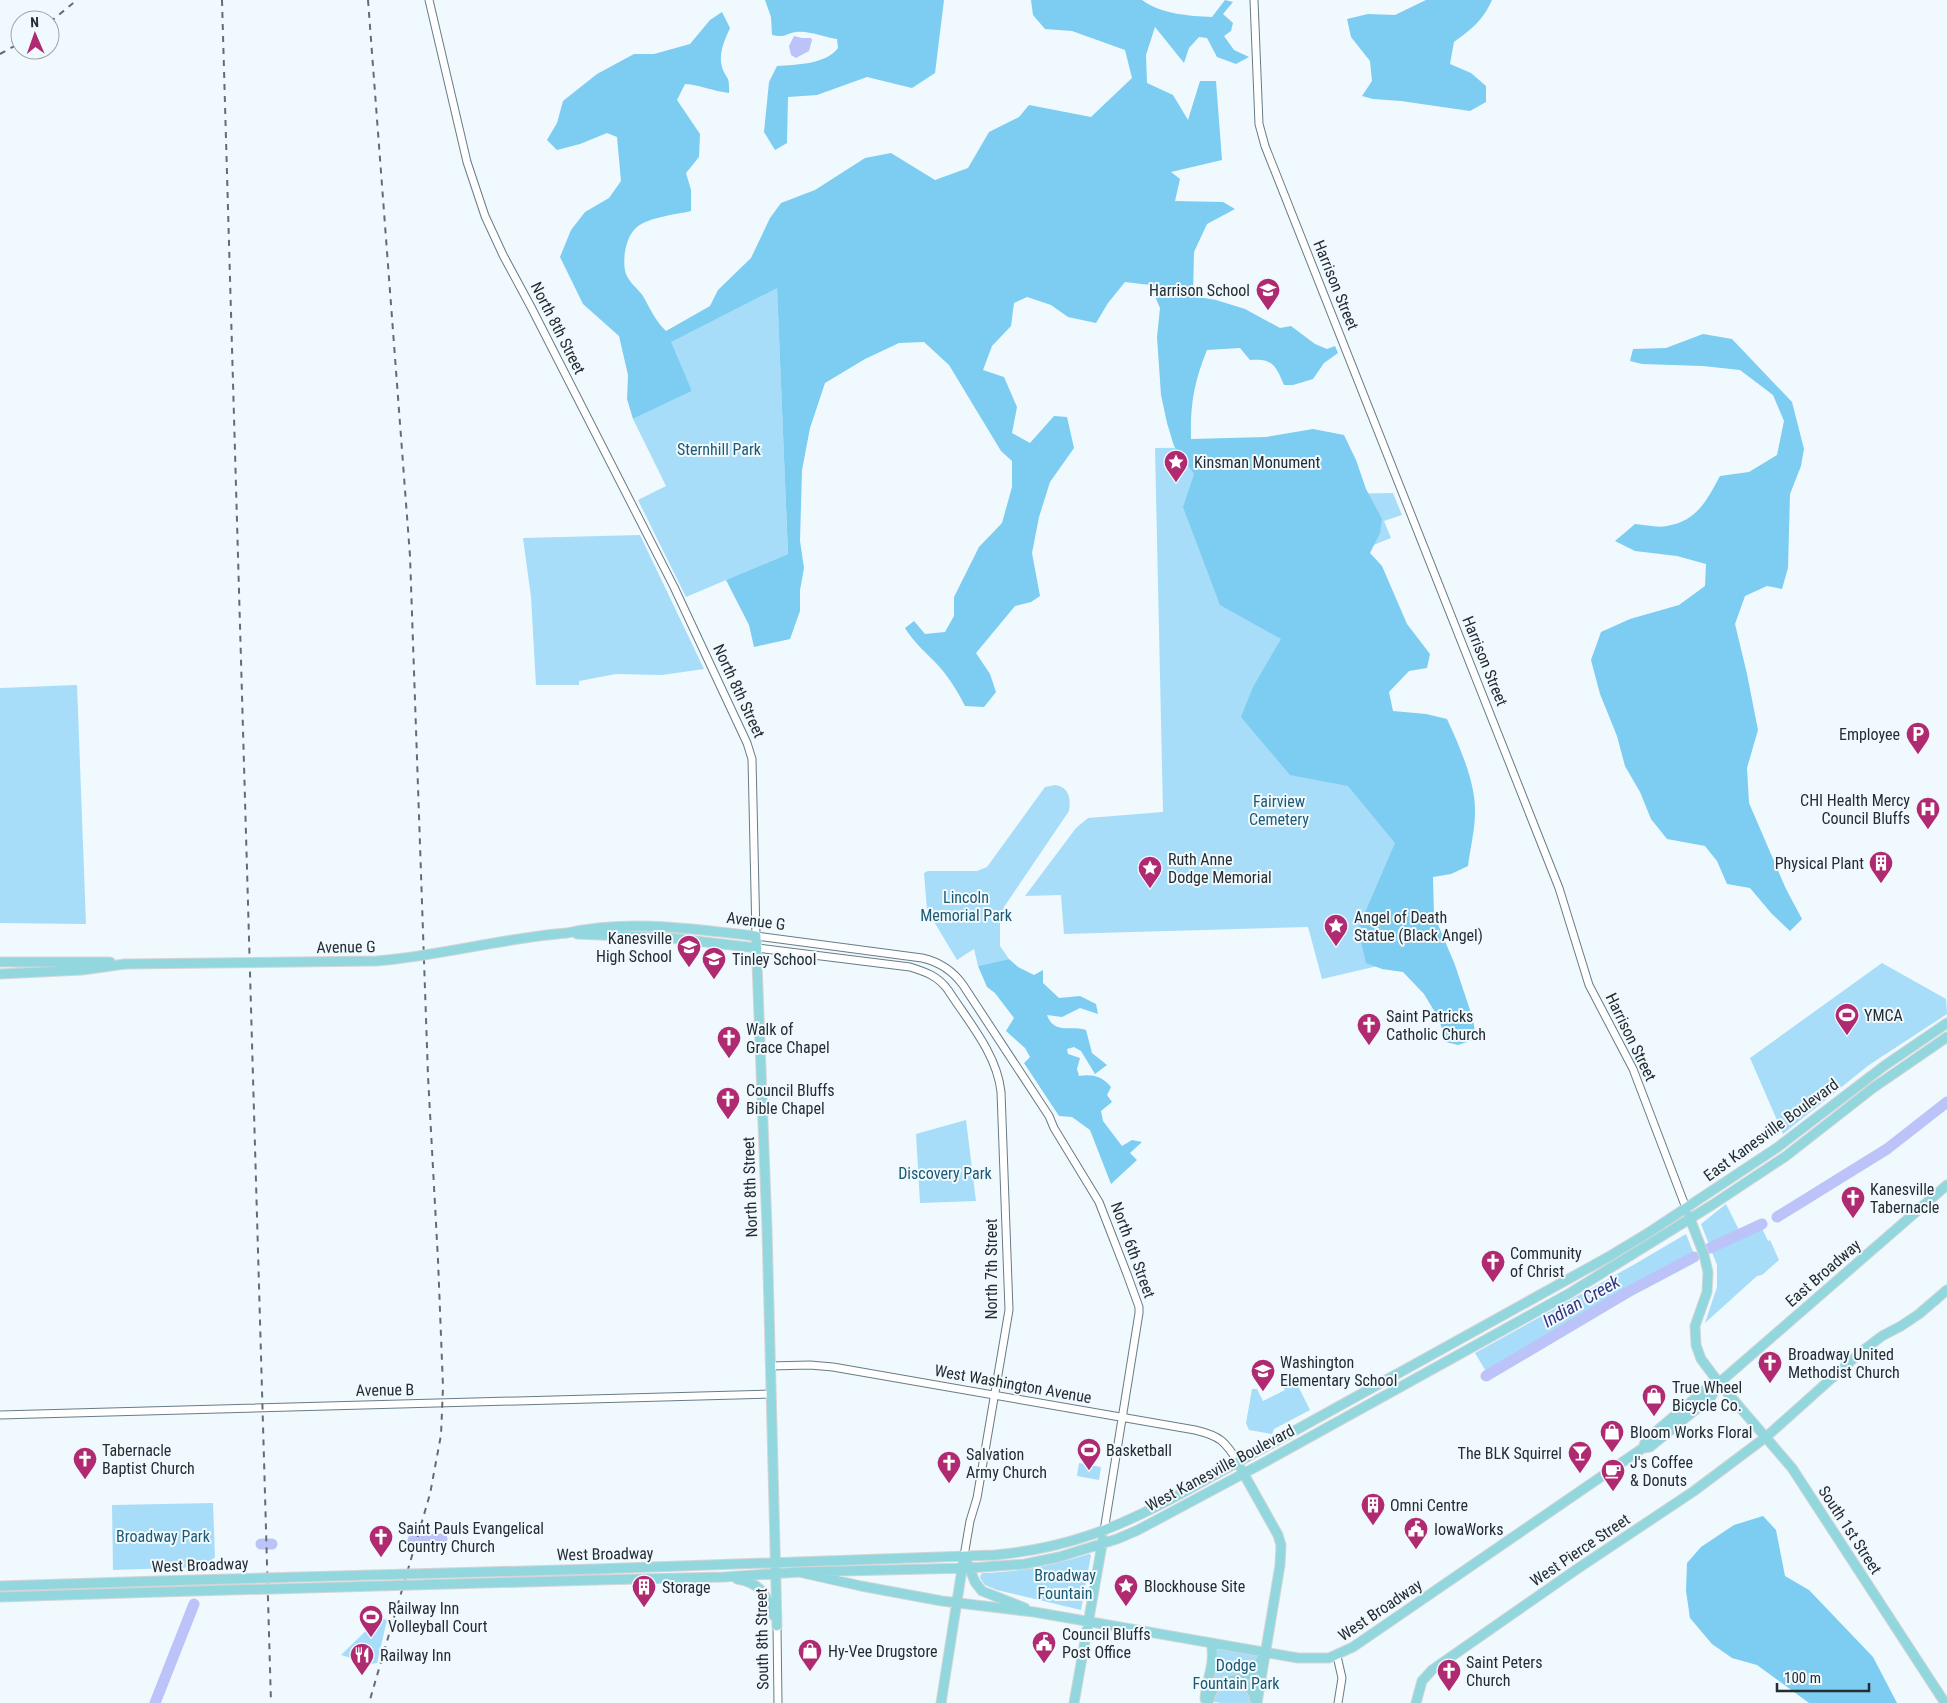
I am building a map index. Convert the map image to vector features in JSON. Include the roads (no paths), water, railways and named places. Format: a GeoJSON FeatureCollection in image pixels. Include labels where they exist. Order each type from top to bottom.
{"type":"FeatureCollection","features":[{"type":"Feature","properties":{"kind":"main road","name":"Avenue G"},"geometry":{"type":"LineString","coordinates":[[0,962],[83,961],[125,964],[376,961],[410,958],[520,938],[603,927],[644,926],[683,928],[756,936]]}},
{"type":"Feature","properties":{"kind":"main road","name":"Avenue G"},"geometry":{"type":"LineString","coordinates":[[566,933],[670,938],[757,948]]}},
{"type":"Feature","properties":{"kind":"main road","name":"North 8th Street"},"geometry":{"type":"LineString","coordinates":[[756,936],[775,1574]]}},
{"type":"Feature","properties":{"kind":"main road","name":"Avenue G"},"geometry":{"type":"LineString","coordinates":[[0,974],[82,970],[125,964]]}},
{"type":"Feature","properties":{"kind":"main road","name":"East Kanesville Boulevard"},"geometry":{"type":"LineString","coordinates":[[1610,1256],[1778,1147],[1884,1066],[1947,1023]]}},
{"type":"Feature","properties":{"kind":"main road","name":"East Kanesville Boulevard"},"geometry":{"type":"LineString","coordinates":[[1617,1264],[1691,1219],[1786,1156],[1873,1088],[1947,1038]]}},
{"type":"Feature","properties":{"kind":"main road","name":"East Broadway"},"geometry":{"type":"LineString","coordinates":[[1719,1383],[1947,1185]]}},
{"type":"Feature","properties":{"kind":"main road","name":"Harrison Street"},"geometry":{"type":"LineString","coordinates":[[1686,1208],[1707,1263],[1707,1292],[1695,1326]]}},
{"type":"Feature","properties":{"kind":"main road","name":"West Kanesville Boulevard"},"geometry":{"type":"LineString","coordinates":[[964,1556],[1025,1552],[1066,1543],[1104,1531],[1146,1513],[1610,1256]]}},
{"type":"Feature","properties":{"kind":"main road","name":"West Kanesville Boulevard"},"geometry":{"type":"LineString","coordinates":[[799,1572],[966,1568],[1037,1562],[1102,1544],[1131,1533],[1160,1518],[1570,1294],[1617,1264]]}},
{"type":"Feature","properties":{"kind":"main road","name":"West Pierce Street"},"geometry":{"type":"LineString","coordinates":[[1416,1703],[1422,1681],[1432,1670],[1577,1569],[1694,1492],[1766,1437],[1861,1352],[1882,1336],[1919,1314],[1947,1290]]}},
{"type":"Feature","properties":{"kind":"main road","name":"South 1st Street"},"geometry":{"type":"LineString","coordinates":[[1695,1326],[1699,1356],[1719,1383],[1796,1475],[1945,1703]]}},
{"type":"Feature","properties":{"kind":"main road","name":"West Broadway"},"geometry":{"type":"LineString","coordinates":[[0,1597],[724,1577],[799,1572],[860,1586],[957,1603],[1034,1612],[1211,1644],[1310,1659],[1329,1658],[1338,1656],[1361,1642],[1643,1448],[1650,1447],[1711,1397],[1719,1383]]}},
{"type":"Feature","properties":{"kind":"main road"},"geometry":{"type":"LineString","coordinates":[[1238,1462],[1278,1535],[1281,1545],[1280,1565],[1256,1703]]}},
{"type":"Feature","properties":{"kind":"main road","name":"North 6th Street"},"geometry":{"type":"LineString","coordinates":[[1074,1703],[1104,1531]]}},
{"type":"Feature","properties":{"kind":"main road","name":"West Broadway"},"geometry":{"type":"LineString","coordinates":[[0,1586],[596,1569],[964,1556],[966,1568],[982,1591],[1034,1612]]}},
{"type":"Feature","properties":{"kind":"main road"},"geometry":{"type":"LineString","coordinates":[[941,1703],[957,1603],[966,1568]]}},
{"type":"Feature","properties":{"kind":"main road","name":"South 8th Street"},"geometry":{"type":"LineString","coordinates":[[775,1574],[777,1626]]}},
{"type":"Feature","properties":{"kind":"main road"},"geometry":{"type":"LineString","coordinates":[[724,1577],[746,1581],[758,1587],[766,1596],[777,1626]]}},
{"type":"Feature","properties":{"kind":"main road"},"geometry":{"type":"LineString","coordinates":[[1207,1703],[1206,1686],[1213,1658],[1211,1644]]}},
{"type":"Feature","properties":{"kind":"main road"},"geometry":{"type":"LineString","coordinates":[[1207,1703],[1215,1688],[1224,1680],[1249,1674],[1265,1652]]}},
{"type":"Feature","properties":{"kind":"main road"},"geometry":{"type":"LineString","coordinates":[[1229,1680],[1246,1684],[1253,1692],[1256,1703]]}},
{"type":"Feature","properties":{"kind":"street","name":"North 8th Street"},"geometry":{"type":"LineString","coordinates":[[429,0],[467,162],[482,210],[503,255],[674,587],[747,743],[752,759],[756,936]]}},
{"type":"Feature","properties":{"kind":"street","name":"Harrison Street"},"geometry":{"type":"LineString","coordinates":[[1254,0],[1259,124],[1265,146],[1559,888],[1589,985],[1633,1069],[1686,1208]]}},
{"type":"Feature","properties":{"kind":"street","name":"Avenue G"},"geometry":{"type":"LineString","coordinates":[[756,936],[912,956]]}},
{"type":"Feature","properties":{"kind":"street","name":"Avenue G"},"geometry":{"type":"LineString","coordinates":[[757,948],[910,967]]}},
{"type":"Feature","properties":{"kind":"street","name":"North 6th Street"},"geometry":{"type":"LineString","coordinates":[[912,956],[937,962],[958,978],[1048,1116],[1099,1202],[1139,1307],[1124,1417],[1104,1531]]}},
{"type":"Feature","properties":{"kind":"street","name":"North 7th Street"},"geometry":{"type":"LineString","coordinates":[[910,967],[930,974],[944,985],[989,1054],[1000,1085],[1009,1310],[977,1498],[970,1521],[964,1556]]}},
{"type":"Feature","properties":{"kind":"street","name":"West Washington Avenue"},"geometry":{"type":"LineString","coordinates":[[770,1366],[824,1366],[1124,1417],[1214,1435],[1224,1441],[1238,1462]]}},
{"type":"Feature","properties":{"kind":"street","name":"Avenue B"},"geometry":{"type":"LineString","coordinates":[[0,1415],[771,1394]]}},
{"type":"Feature","properties":{"kind":"street","name":"South 8th Street"},"geometry":{"type":"LineString","coordinates":[[777,1626],[778,1703]]}},
{"type":"Feature","properties":{"kind":"street"},"geometry":{"type":"LineString","coordinates":[[1338,1656],[1342,1678],[1338,1703]]}},
{"type":"Feature","properties":{"kind":"waterway","name":"Indian Creek"},"geometry":{"type":"LineString","coordinates":[[1777,1217],[1887,1149],[1947,1102]]}},
{"type":"Feature","properties":{"kind":"waterway","name":"Indian Creek"},"geometry":{"type":"LineString","coordinates":[[1710,1248],[1762,1224]]}},
{"type":"Feature","properties":{"kind":"waterway","name":"Indian Creek"},"geometry":{"type":"LineString","coordinates":[[1486,1376],[1628,1292],[1694,1257]]}},
{"type":"Feature","properties":{"kind":"waterway","name":"Indian Creek"},"geometry":{"type":"LineString","coordinates":[[413,1540],[442,1539]]}},
{"type":"Feature","properties":{"kind":"waterway","name":"Indian Creek"},"geometry":{"type":"LineString","coordinates":[[261,1544],[272,1544]]}},
{"type":"Feature","properties":{"kind":"waterway","name":"Indian Creek"},"geometry":{"type":"LineString","coordinates":[[155,1703],[194,1604]]}},
{"type":"Feature","properties":{"kind":"railway"},"geometry":{"type":"LineString","coordinates":[[60,14],[77,0]]}},
{"type":"Feature","properties":{"kind":"railway"},"geometry":{"type":"LineString","coordinates":[[222,0],[271,1703]]}},
{"type":"Feature","properties":{"kind":"railway"},"geometry":{"type":"LineString","coordinates":[[368,0],[410,556],[428,1076],[443,1387],[441,1435],[430,1494],[369,1703]]}},
{"type":"Feature","properties":{"kind":"railway"},"geometry":{"type":"LineString","coordinates":[[0,54],[10,48]]}},
{"type":"Feature","properties":{"kind":"place","name":"Harrison School"},"geometry":{"type":"Point","coordinates":[1268,311]}},
{"type":"Feature","properties":{"kind":"place","name":"Kinsman Monument"},"geometry":{"type":"Point","coordinates":[1176,483]}},
{"type":"Feature","properties":{"kind":"place","name":"Employee"},"geometry":{"type":"Point","coordinates":[1918,755]}},
{"type":"Feature","properties":{"kind":"place","name":"CHI Health Mercy Council Bluffs"},"geometry":{"type":"Point","coordinates":[1928,830]}},
{"type":"Feature","properties":{"kind":"place","name":"Physical Plant"},"geometry":{"type":"Point","coordinates":[1881,884]}},
{"type":"Feature","properties":{"kind":"place","name":"Ruth Anne Dodge Memorial"},"geometry":{"type":"Point","coordinates":[1150,889]}},
{"type":"Feature","properties":{"kind":"place","name":"Angel of Death Statue (Black Angel)"},"geometry":{"type":"Point","coordinates":[1336,947]}},
{"type":"Feature","properties":{"kind":"place","name":"Kanesville High School"},"geometry":{"type":"Point","coordinates":[689,968]}},
{"type":"Feature","properties":{"kind":"place","name":"Tinley School"},"geometry":{"type":"Point","coordinates":[714,980]}},
{"type":"Feature","properties":{"kind":"place","name":"YMCA"},"geometry":{"type":"Point","coordinates":[1847,1036]}},
{"type":"Feature","properties":{"kind":"place","name":"Saint Patricks Catholic Church"},"geometry":{"type":"Point","coordinates":[1369,1046]}},
{"type":"Feature","properties":{"kind":"place","name":"Walk of Grace Chapel"},"geometry":{"type":"Point","coordinates":[729,1059]}},
{"type":"Feature","properties":{"kind":"place","name":"Council Bluffs Bible Chapel"},"geometry":{"type":"Point","coordinates":[728,1120]}},
{"type":"Feature","properties":{"kind":"place","name":"Kanesville Tabernacle"},"geometry":{"type":"Point","coordinates":[1853,1219]}},
{"type":"Feature","properties":{"kind":"place","name":"Community of Christ"},"geometry":{"type":"Point","coordinates":[1493,1283]}},
{"type":"Feature","properties":{"kind":"place","name":"Broadway United Methodist Church"},"geometry":{"type":"Point","coordinates":[1770,1384]}},
{"type":"Feature","properties":{"kind":"place","name":"Washington Elementary School"},"geometry":{"type":"Point","coordinates":[1263,1392]}},
{"type":"Feature","properties":{"kind":"place","name":"True Wheel Bicycle Co."},"geometry":{"type":"Point","coordinates":[1654,1417]}},
{"type":"Feature","properties":{"kind":"place","name":"Bloom Works Floral"},"geometry":{"type":"Point","coordinates":[1612,1453]}},
{"type":"Feature","properties":{"kind":"place","name":"Basketball"},"geometry":{"type":"Point","coordinates":[1089,1471]}},
{"type":"Feature","properties":{"kind":"place","name":"The BLK Squirrel"},"geometry":{"type":"Point","coordinates":[1580,1474]}},
{"type":"Feature","properties":{"kind":"place","name":"Tabernacle Baptist Church"},"geometry":{"type":"Point","coordinates":[85,1480]}},
{"type":"Feature","properties":{"kind":"place","name":"Salvation Army Church"},"geometry":{"type":"Point","coordinates":[949,1484]}},
{"type":"Feature","properties":{"kind":"place","name":"J's Coffee & Donuts"},"geometry":{"type":"Point","coordinates":[1613,1492]}},
{"type":"Feature","properties":{"kind":"place","name":"Omni Centre"},"geometry":{"type":"Point","coordinates":[1373,1526]}},
{"type":"Feature","properties":{"kind":"place","name":"IowaWorks"},"geometry":{"type":"Point","coordinates":[1416,1550]}},
{"type":"Feature","properties":{"kind":"place","name":"Saint Pauls Evangelical Country Church"},"geometry":{"type":"Point","coordinates":[381,1558]}},
{"type":"Feature","properties":{"kind":"place","name":"Blockhouse Site"},"geometry":{"type":"Point","coordinates":[1126,1607]}},
{"type":"Feature","properties":{"kind":"place","name":"Storage"},"geometry":{"type":"Point","coordinates":[644,1608]}},
{"type":"Feature","properties":{"kind":"place","name":"Railway Inn Volleyball Court"},"geometry":{"type":"Point","coordinates":[371,1638]}},
{"type":"Feature","properties":{"kind":"place","name":"Council Bluffs Post Office"},"geometry":{"type":"Point","coordinates":[1044,1664]}},
{"type":"Feature","properties":{"kind":"place","name":"Hy-Vee Drugstore"},"geometry":{"type":"Point","coordinates":[810,1672]}},
{"type":"Feature","properties":{"kind":"place","name":"Railway Inn"},"geometry":{"type":"Point","coordinates":[362,1676]}},
{"type":"Feature","properties":{"kind":"place","name":"Saint Peters Church"},"geometry":{"type":"Point","coordinates":[1449,1692]}},
{"type":"Feature","properties":{"kind":"park label","name":"Sternhill Park"},"geometry":{"type":"Point","coordinates":[719,449]}},
{"type":"Feature","properties":{"kind":"park label","name":"Fairview Cemetery"},"geometry":{"type":"Point","coordinates":[1279,810]}},
{"type":"Feature","properties":{"kind":"park label","name":"Lincoln Memorial Park"},"geometry":{"type":"Point","coordinates":[966,906]}},
{"type":"Feature","properties":{"kind":"park label","name":"Discovery Park"},"geometry":{"type":"Point","coordinates":[945,1173]}},
{"type":"Feature","properties":{"kind":"park label","name":"Broadway Park"},"geometry":{"type":"Point","coordinates":[163,1536]}},
{"type":"Feature","properties":{"kind":"park label","name":"Broadway Fountain"},"geometry":{"type":"Point","coordinates":[1065,1584]}},
{"type":"Feature","properties":{"kind":"park label","name":"Dodge Fountain Park"},"geometry":{"type":"Point","coordinates":[1236,1674]}}]}
